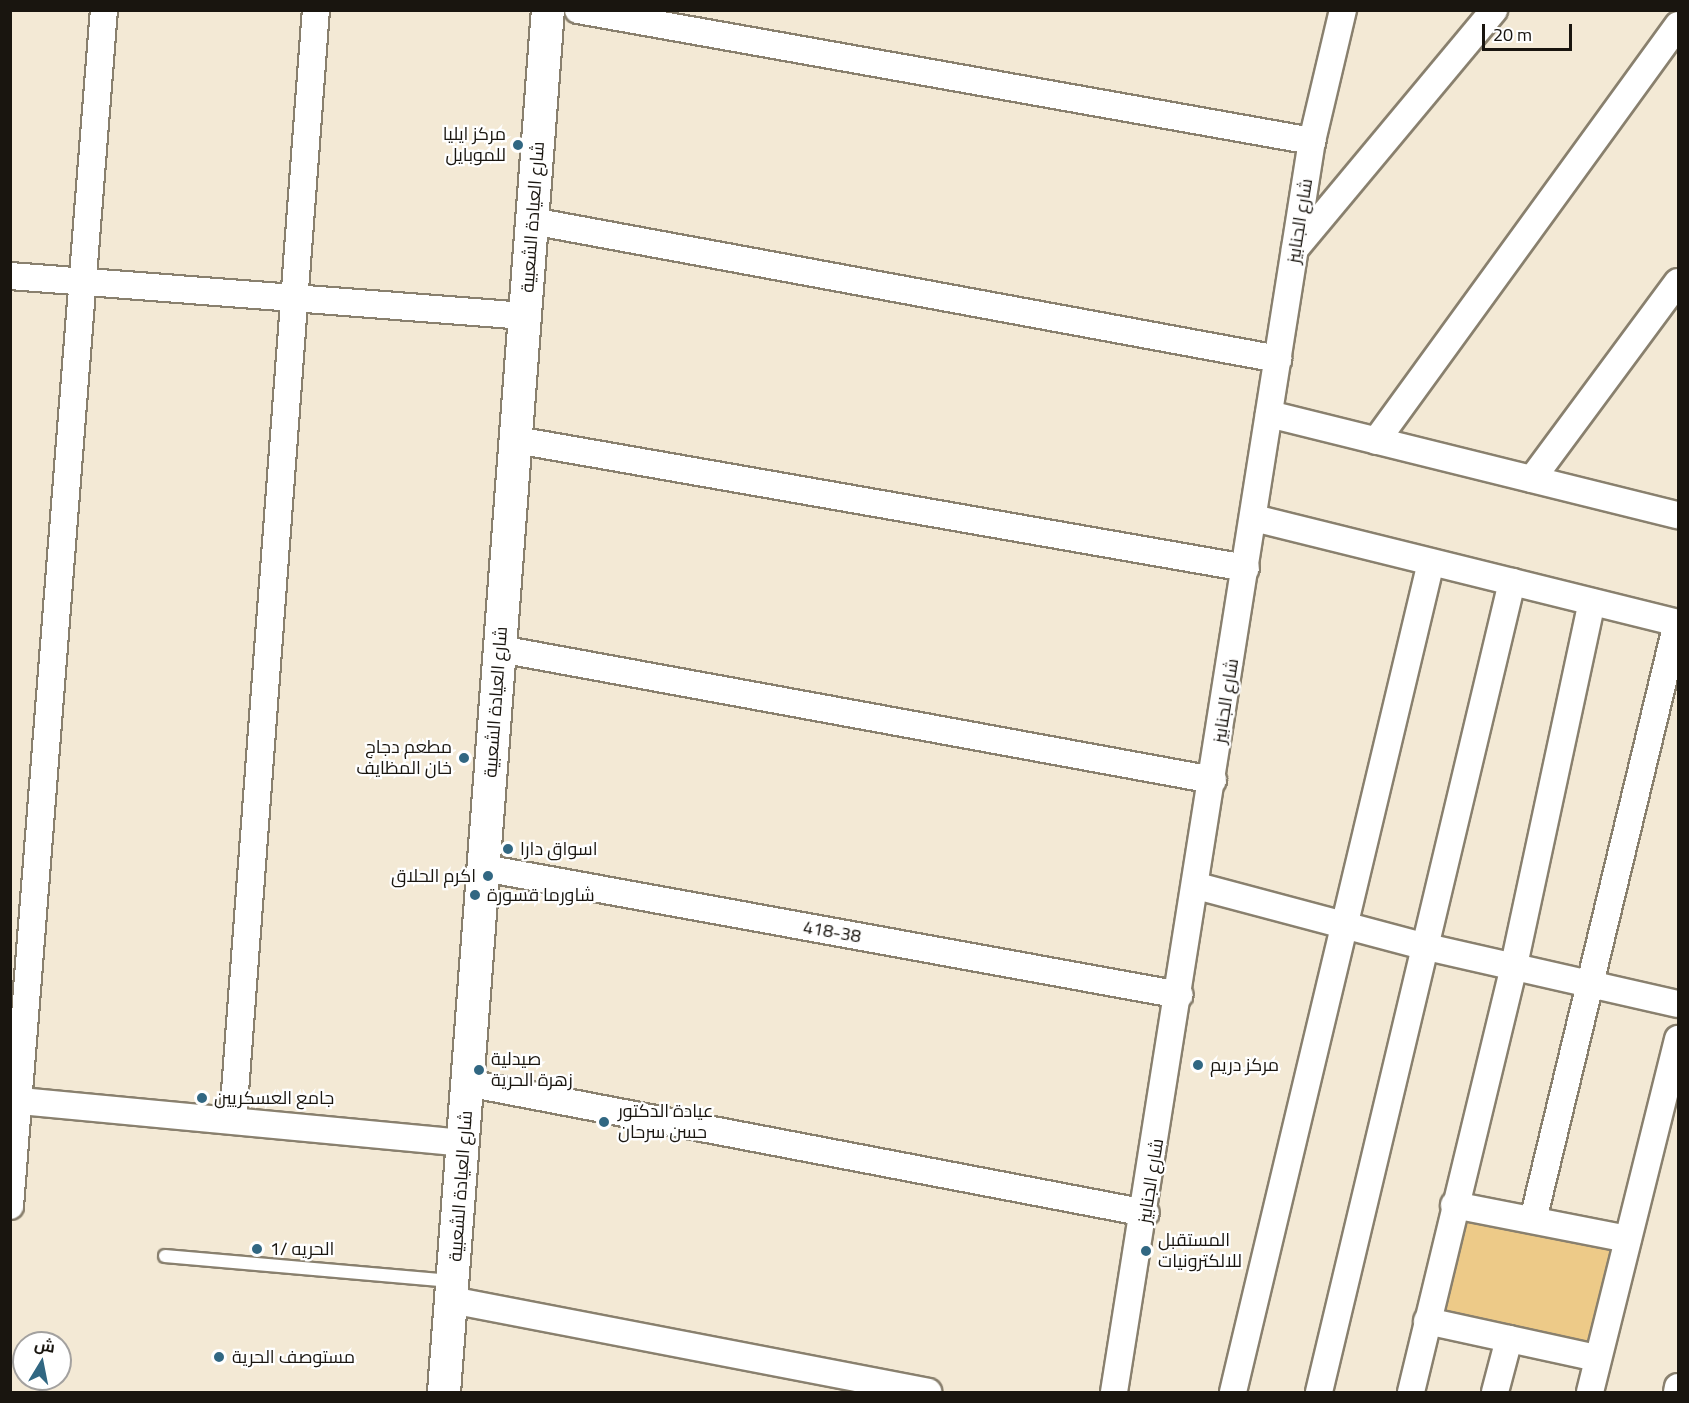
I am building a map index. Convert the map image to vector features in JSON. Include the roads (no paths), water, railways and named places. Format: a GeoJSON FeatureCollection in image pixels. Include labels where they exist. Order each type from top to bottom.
{"type":"FeatureCollection","features":[{"type":"Feature","properties":{"kind":"street"},"geometry":{"type":"LineString","coordinates":[[10,1206],[86,280],[104,10]]}},
{"type":"Feature","properties":{"kind":"street"},"geometry":{"type":"LineString","coordinates":[[233,1118],[316,10]]}},
{"type":"Feature","properties":{"kind":"street","name":"شارع العيادة الشعبية"},"geometry":{"type":"LineString","coordinates":[[444,1392],[548,10]]}},
{"type":"Feature","properties":{"kind":"street"},"geometry":{"type":"LineString","coordinates":[[578,10],[1312,141]]}},
{"type":"Feature","properties":{"kind":"street","name":"شارع الجنابيز"},"geometry":{"type":"LineString","coordinates":[[1114,1392],[1146,1213],[1312,141],[1343,10]]}},
{"type":"Feature","properties":{"kind":"street"},"geometry":{"type":"LineString","coordinates":[[1295,249],[1494,10]]}},
{"type":"Feature","properties":{"kind":"street"},"geometry":{"type":"LineString","coordinates":[[1376,441],[1678,25]]}},
{"type":"Feature","properties":{"kind":"street"},"geometry":{"type":"LineString","coordinates":[[532,221],[1278,359]]}},
{"type":"Feature","properties":{"kind":"street"},"geometry":{"type":"LineString","coordinates":[[10,276],[296,295],[525,316]]}},
{"type":"Feature","properties":{"kind":"street"},"geometry":{"type":"LineString","coordinates":[[1532,479],[1678,282]]}},
{"type":"Feature","properties":{"kind":"street"},"geometry":{"type":"LineString","coordinates":[[1269,414],[1678,516]]}},
{"type":"Feature","properties":{"kind":"street"},"geometry":{"type":"LineString","coordinates":[[516,440],[1246,568]]}},
{"type":"Feature","properties":{"kind":"street"},"geometry":{"type":"LineString","coordinates":[[1254,518],[1678,623],[1593,984],[1533,1221]]}},
{"type":"Feature","properties":{"kind":"street"},"geometry":{"type":"LineString","coordinates":[[1233,1392],[1431,562]]}},
{"type":"Feature","properties":{"kind":"street"},"geometry":{"type":"LineString","coordinates":[[1319,1392],[1427,947],[1512,582]]}},
{"type":"Feature","properties":{"kind":"street"},"geometry":{"type":"LineString","coordinates":[[1411,1392],[1454,1204],[1514,965],[1592,602]]}},
{"type":"Feature","properties":{"kind":"street"},"geometry":{"type":"LineString","coordinates":[[500,649],[1213,780]]}},
{"type":"Feature","properties":{"kind":"street","name":"418-38"},"geometry":{"type":"LineString","coordinates":[[484,868],[1180,995]]}},
{"type":"Feature","properties":{"kind":"street"},"geometry":{"type":"LineString","coordinates":[[1197,886],[1427,947],[1678,1004]]}},
{"type":"Feature","properties":{"kind":"street"},"geometry":{"type":"LineString","coordinates":[[1590,1392],[1678,1039]]}},
{"type":"Feature","properties":{"kind":"street"},"geometry":{"type":"LineString","coordinates":[[467,1083],[1146,1213]]}},
{"type":"Feature","properties":{"kind":"street"},"geometry":{"type":"LineString","coordinates":[[20,1101],[233,1118],[463,1143]]}},
{"type":"Feature","properties":{"kind":"street"},"geometry":{"type":"LineString","coordinates":[[1454,1204],[1628,1239]]}},
{"type":"Feature","properties":{"kind":"street"},"geometry":{"type":"LineString","coordinates":[[453,1290],[928,1392]]}},
{"type":"Feature","properties":{"kind":"street"},"geometry":{"type":"LineString","coordinates":[[1427,1321],[1598,1358]]}},
{"type":"Feature","properties":{"kind":"street"},"geometry":{"type":"LineString","coordinates":[[1495,1392],[1509,1339]]}},
{"type":"Feature","properties":{"kind":"street"},"geometry":{"type":"LineString","coordinates":[[1677,1392],[1678,1387]]}},
{"type":"Feature","properties":{"kind":"lane"},"geometry":{"type":"LineString","coordinates":[[165,1256],[453,1290]]}},
{"type":"Feature","properties":{"kind":"place","name":"مركز ايليا للموبايل"},"geometry":{"type":"Point","coordinates":[518,145]}},
{"type":"Feature","properties":{"kind":"place","name":"مطعم دجاج خان المظايف"},"geometry":{"type":"Point","coordinates":[464,758]}},
{"type":"Feature","properties":{"kind":"place","name":"اسواق دارا"},"geometry":{"type":"Point","coordinates":[508,849]}},
{"type":"Feature","properties":{"kind":"place","name":"اكرم الحلاق"},"geometry":{"type":"Point","coordinates":[488,876]}},
{"type":"Feature","properties":{"kind":"place","name":"شاورما قسورة"},"geometry":{"type":"Point","coordinates":[475,895]}},
{"type":"Feature","properties":{"kind":"place","name":"مركز دريم"},"geometry":{"type":"Point","coordinates":[1198,1065]}},
{"type":"Feature","properties":{"kind":"place","name":"صيدلية زهرة الحرية"},"geometry":{"type":"Point","coordinates":[479,1070]}},
{"type":"Feature","properties":{"kind":"place","name":"جامع العسكريين"},"geometry":{"type":"Point","coordinates":[202,1098]}},
{"type":"Feature","properties":{"kind":"place","name":"عيادة الدكتور حسن سرحان"},"geometry":{"type":"Point","coordinates":[604,1122]}},
{"type":"Feature","properties":{"kind":"place","name":"الحريه /1"},"geometry":{"type":"Point","coordinates":[257,1249]}},
{"type":"Feature","properties":{"kind":"place","name":"المستقبل للالكترونيات"},"geometry":{"type":"Point","coordinates":[1146,1251]}},
{"type":"Feature","properties":{"kind":"place","name":"مستوصف الحرية"},"geometry":{"type":"Point","coordinates":[219,1357]}}]}
